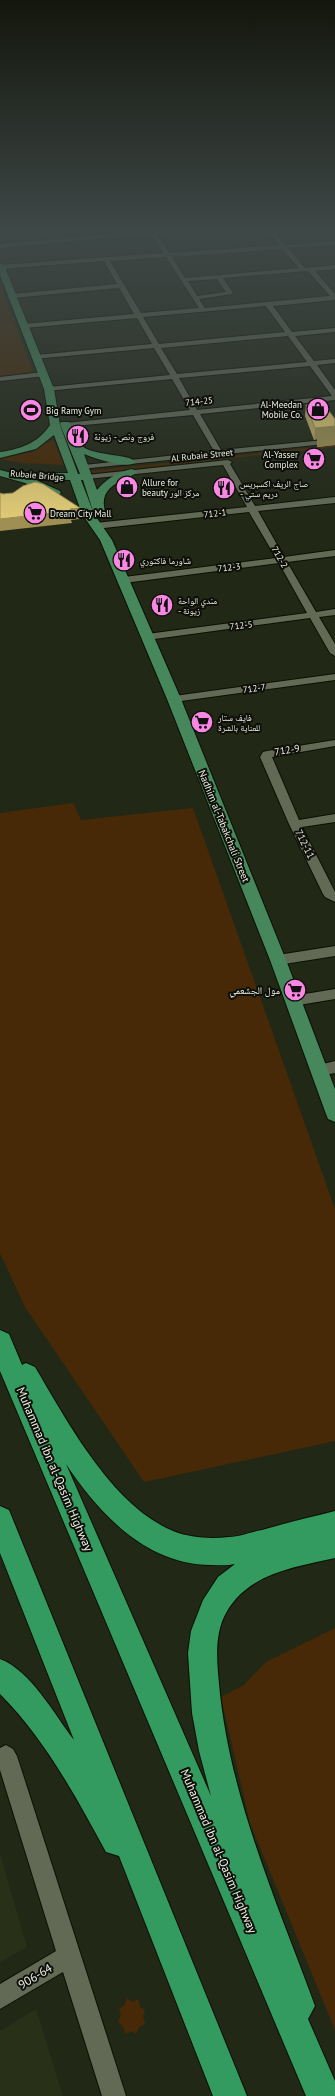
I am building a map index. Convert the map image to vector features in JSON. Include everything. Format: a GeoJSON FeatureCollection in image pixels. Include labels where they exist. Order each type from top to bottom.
{"type":"FeatureCollection","features":[{"type":"Feature","properties":{"kind":"highway"},"geometry":{"type":"LineString","coordinates":[[0,1332],[62,1436],[91,1477],[125,1516],[138,1526],[164,1541],[198,1551],[231,1551],[335,1524]]}},
{"type":"Feature","properties":{"kind":"highway","name":"Muhammad ibn al-Qasim Highway"},"geometry":{"type":"LineString","coordinates":[[0,1342],[324,2096]]}},
{"type":"Feature","properties":{"kind":"highway"},"geometry":{"type":"LineString","coordinates":[[0,1519],[230,2096]]}},
{"type":"Feature","properties":{"kind":"highway"},"geometry":{"type":"LineString","coordinates":[[330,2096],[236,1830],[222,1783],[208,1713],[202,1652],[205,1631],[215,1605],[236,1578],[264,1562],[335,1544]]}},
{"type":"Feature","properties":{"kind":"highway"},"geometry":{"type":"LineString","coordinates":[[0,1673],[25,1698],[81,1776],[124,1854],[168,1942]]}},
{"type":"Feature","properties":{"kind":"main road","name":"Nadhim al-Tabakchali Street"},"geometry":{"type":"LineString","coordinates":[[25,329],[49,389],[76,448],[97,503],[101,530]]}},
{"type":"Feature","properties":{"kind":"main road","name":"Nadhim al-Tabakchali Street"},"geometry":{"type":"LineString","coordinates":[[49,389],[55,425],[88,514],[101,530],[124,580],[174,699],[278,960],[320,1070],[335,1114]]}},
{"type":"Feature","properties":{"kind":"main road"},"geometry":{"type":"LineString","coordinates":[[0,455],[37,446],[51,433],[55,425]]}},
{"type":"Feature","properties":{"kind":"main road"},"geometry":{"type":"LineString","coordinates":[[76,448],[132,467]]}},
{"type":"Feature","properties":{"kind":"main road","name":"Rubaie Bridge"},"geometry":{"type":"LineString","coordinates":[[0,463],[72,473]]}},
{"type":"Feature","properties":{"kind":"main road"},"geometry":{"type":"LineString","coordinates":[[97,503],[98,494],[101,490],[132,467]]}},
{"type":"Feature","properties":{"kind":"main road"},"geometry":{"type":"LineString","coordinates":[[0,472],[29,481],[67,500],[88,514]]}},
{"type":"Feature","properties":{"kind":"main road","name":"Rubaie Bridge"},"geometry":{"type":"LineString","coordinates":[[0,472],[42,477],[72,473]]}},
{"type":"Feature","properties":{"kind":"main road","name":"Al Rubaie Street"},"geometry":{"type":"LineString","coordinates":[[72,473],[85,472]]}},
{"type":"Feature","properties":{"kind":"street"},"geometry":{"type":"LineString","coordinates":[[147,329],[219,453]]}},
{"type":"Feature","properties":{"kind":"street"},"geometry":{"type":"LineString","coordinates":[[286,329],[335,397]]}},
{"type":"Feature","properties":{"kind":"street"},"geometry":{"type":"LineString","coordinates":[[36,357],[335,330]]}},
{"type":"Feature","properties":{"kind":"street"},"geometry":{"type":"LineString","coordinates":[[49,389],[335,361]]}},
{"type":"Feature","properties":{"kind":"street"},"geometry":{"type":"LineString","coordinates":[[0,379],[43,374]]}},
{"type":"Feature","properties":{"kind":"street","name":"714-25"},"geometry":{"type":"LineString","coordinates":[[66,425],[335,397]]}},
{"type":"Feature","properties":{"kind":"street","name":"Al Rubaie Street"},"geometry":{"type":"LineString","coordinates":[[132,467],[219,453],[335,441]]}},
{"type":"Feature","properties":{"kind":"street"},"geometry":{"type":"LineString","coordinates":[[272,457],[335,450]]}},
{"type":"Feature","properties":{"kind":"street","name":"Al Rubaie Street"},"geometry":{"type":"LineString","coordinates":[[85,472],[132,467],[229,461]]}},
{"type":"Feature","properties":{"kind":"street","name":"712-2"},"geometry":{"type":"LineString","coordinates":[[229,461],[252,509],[335,653]]}},
{"type":"Feature","properties":{"kind":"street","name":"712-1"},"geometry":{"type":"LineString","coordinates":[[101,530],[252,509],[335,500]]}},
{"type":"Feature","properties":{"kind":"street","name":"712-3"},"geometry":{"type":"LineString","coordinates":[[124,580],[335,553]]}},
{"type":"Feature","properties":{"kind":"street","name":"712-5"},"geometry":{"type":"LineString","coordinates":[[147,637],[335,612]]}},
{"type":"Feature","properties":{"kind":"street","name":"712-7"},"geometry":{"type":"LineString","coordinates":[[174,699],[335,677]]}},
{"type":"Feature","properties":{"kind":"street","name":"712-9"},"geometry":{"type":"LineString","coordinates":[[295,824],[266,757],[267,754],[335,742]]}},
{"type":"Feature","properties":{"kind":"street","name":"712-11"},"geometry":{"type":"LineString","coordinates":[[335,818],[295,824],[329,894],[335,898]]}},
{"type":"Feature","properties":{"kind":"street"},"geometry":{"type":"LineString","coordinates":[[278,960],[335,951]]}},
{"type":"Feature","properties":{"kind":"street"},"geometry":{"type":"LineString","coordinates":[[293,1001],[335,994]]}},
{"type":"Feature","properties":{"kind":"street"},"geometry":{"type":"LineString","coordinates":[[320,1070],[335,1067]]}},
{"type":"Feature","properties":{"kind":"street"},"geometry":{"type":"LineString","coordinates":[[6,1756],[114,2096]]}},
{"type":"Feature","properties":{"kind":"street","name":"906-64"},"geometry":{"type":"LineString","coordinates":[[0,1997],[69,1956]]}},
{"type":"Feature","properties":{"kind":"shaded area"},"geometry":{"type":"Polygon","coordinates":[[[0,329],[17,329],[34,374],[0,378],[0,329]]]}},
{"type":"Feature","properties":{"kind":"shaded area"},"geometry":{"type":"Polygon","coordinates":[[[53,439],[64,465],[22,463],[0,459],[32,452],[53,439]]]}},
{"type":"Feature","properties":{"kind":"shaded area"},"geometry":{"type":"Polygon","coordinates":[[[335,445],[335,447],[93,473],[90,471],[335,445]]]}},
{"type":"Feature","properties":{"kind":"shaded area"},"geometry":{"type":"Polygon","coordinates":[[[73,803],[81,820],[193,808],[335,1209],[335,1441],[144,1482],[25,1307],[0,1253],[0,813],[73,803]]]}},
{"type":"Feature","properties":{"kind":"shaded area"},"geometry":{"type":"Polygon","coordinates":[[[335,1628],[335,2030],[250,1823],[221,1697],[244,1685],[266,1662],[335,1628]]]}},
{"type":"Feature","properties":{"kind":"shaded area"},"geometry":{"type":"Polygon","coordinates":[[[0,1854],[27,1947],[0,1962],[0,1854]]]}},
{"type":"Feature","properties":{"kind":"shaded area"},"geometry":{"type":"Polygon","coordinates":[[[127,1998],[133,2002],[138,1999],[140,2007],[145,2010],[143,2016],[145,2024],[139,2027],[136,2034],[131,2031],[125,2034],[123,2026],[118,2022],[121,2015],[119,2009],[124,2006],[127,1998]]]}},
{"type":"Feature","properties":{"kind":"shaded area"},"geometry":{"type":"Polygon","coordinates":[[[36,2009],[63,2096],[0,2096],[0,2031],[36,2009]]]}},
{"type":"Feature","properties":{"kind":"building"},"geometry":{"type":"Polygon","coordinates":[[[323,403],[335,419],[335,426],[315,428],[306,405],[323,403]]]}},
{"type":"Feature","properties":{"kind":"building"},"geometry":{"type":"Polygon","coordinates":[[[35,482],[43,484],[80,508],[70,509],[71,511],[0,519],[0,493],[13,493],[23,486],[35,482]]]}},
{"type":"Feature","properties":{"kind":"place","name":"Al-Meedan Mobile Co."},"geometry":{"type":"Point","coordinates":[318,409]}},
{"type":"Feature","properties":{"kind":"place","name":"Big Ramy Gym"},"geometry":{"type":"Point","coordinates":[31,410]}},
{"type":"Feature","properties":{"kind":"place","name":"فروج ونص - زيونة"},"geometry":{"type":"Point","coordinates":[78,436]}},
{"type":"Feature","properties":{"kind":"place","name":"Al-Yasser Complex"},"geometry":{"type":"Point","coordinates":[314,459]}},
{"type":"Feature","properties":{"kind":"place","name":"Allure for beauty مركز الور"},"geometry":{"type":"Point","coordinates":[127,487]}},
{"type":"Feature","properties":{"kind":"place","name":"صاج الريف اكسبريس - دريم ستي"},"geometry":{"type":"Point","coordinates":[224,488]}},
{"type":"Feature","properties":{"kind":"place","name":"Dream City Mall"},"geometry":{"type":"Point","coordinates":[35,513]}},
{"type":"Feature","properties":{"kind":"place","name":"شاورما فاكتوري"},"geometry":{"type":"Point","coordinates":[124,560]}},
{"type":"Feature","properties":{"kind":"place","name":"مندي الواحة - زيونة"},"geometry":{"type":"Point","coordinates":[162,605]}},
{"type":"Feature","properties":{"kind":"place","name":"فايف ستار للعناية بالشرة"},"geometry":{"type":"Point","coordinates":[202,722]}},
{"type":"Feature","properties":{"kind":"place","name":"مول الجشعمي"},"geometry":{"type":"Point","coordinates":[295,990]}}]}
